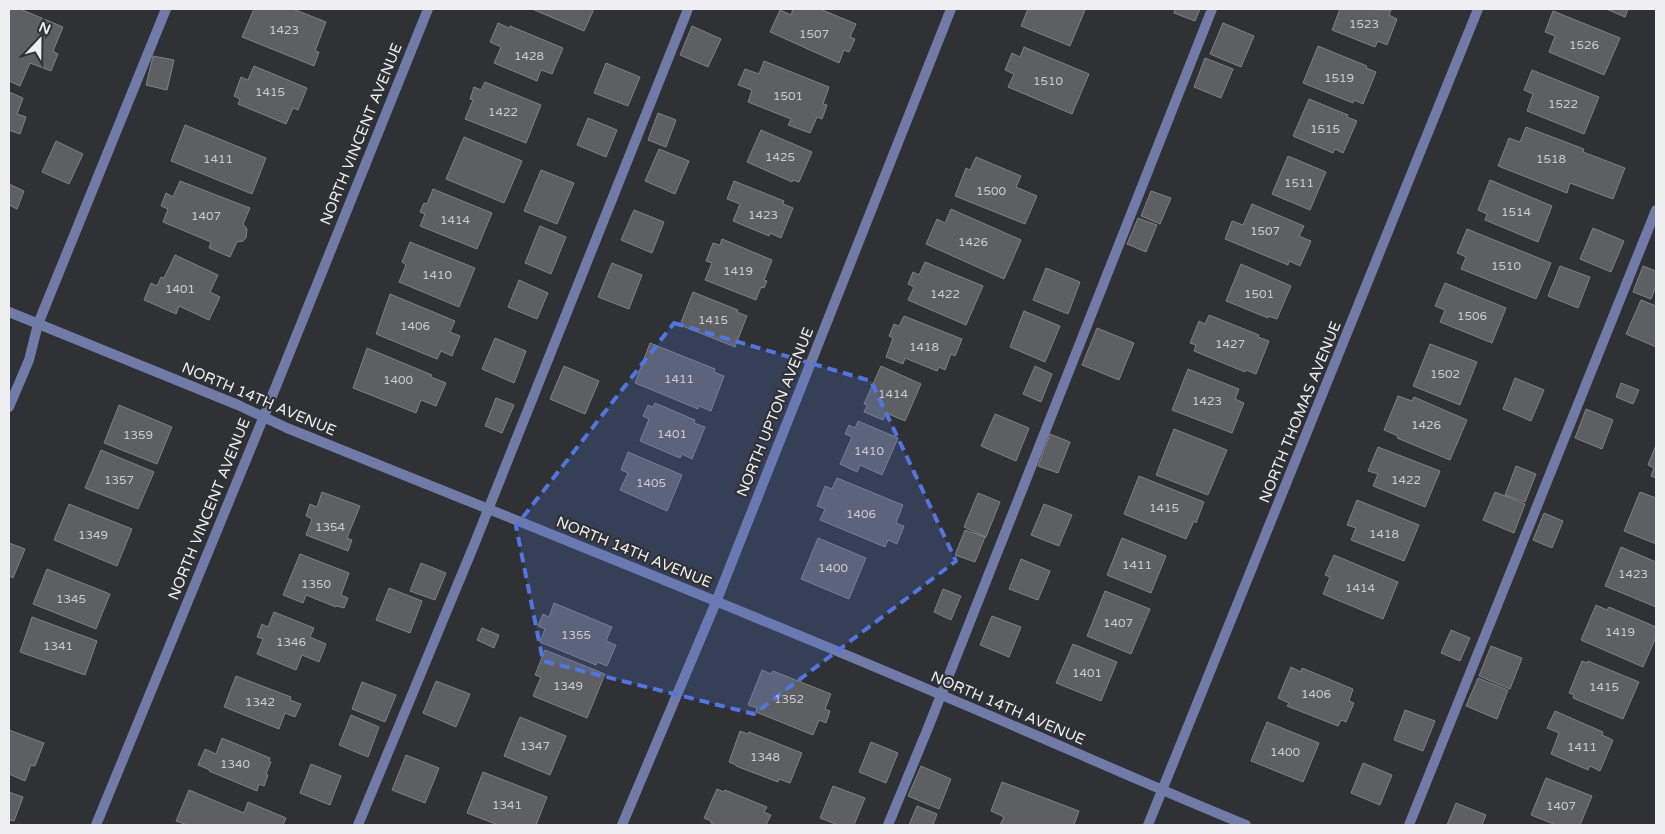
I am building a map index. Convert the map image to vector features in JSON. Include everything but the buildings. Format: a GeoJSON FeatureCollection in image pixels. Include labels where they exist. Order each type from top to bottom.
{"type":"FeatureCollection","features":[{"type":"Feature","properties":{"kind":"street"},"geometry":{"type":"LineString","coordinates":[[9,407],[28,360],[38,324],[166,9]]}},
{"type":"Feature","properties":{"kind":"street","name":"NORTH VINCENT AVENUE"},"geometry":{"type":"LineString","coordinates":[[96,825],[428,9]]}},
{"type":"Feature","properties":{"kind":"street"},"geometry":{"type":"LineString","coordinates":[[358,825],[489,509],[688,9]]}},
{"type":"Feature","properties":{"kind":"street","name":"NORTH UPTON AVENUE"},"geometry":{"type":"LineString","coordinates":[[622,825],[716,602],[951,9]]}},
{"type":"Feature","properties":{"kind":"street"},"geometry":{"type":"LineString","coordinates":[[888,825],[1212,9]]}},
{"type":"Feature","properties":{"kind":"street","name":"NORTH THOMAS AVENUE"},"geometry":{"type":"LineString","coordinates":[[1148,825],[1478,9]]}},
{"type":"Feature","properties":{"kind":"street"},"geometry":{"type":"LineString","coordinates":[[1409,825],[1656,210]]}},
{"type":"Feature","properties":{"kind":"street","name":"NORTH 14TH AVENUE"},"geometry":{"type":"LineString","coordinates":[[9,312],[264,416],[287,428],[941,694],[1246,825]]}},
{"type":"Feature","properties":{"kind":"highlighted area"},"geometry":{"type":"Polygon","coordinates":[[[674,323],[871,381],[956,561],[754,714],[543,661],[516,526],[674,323]]]}}]}
